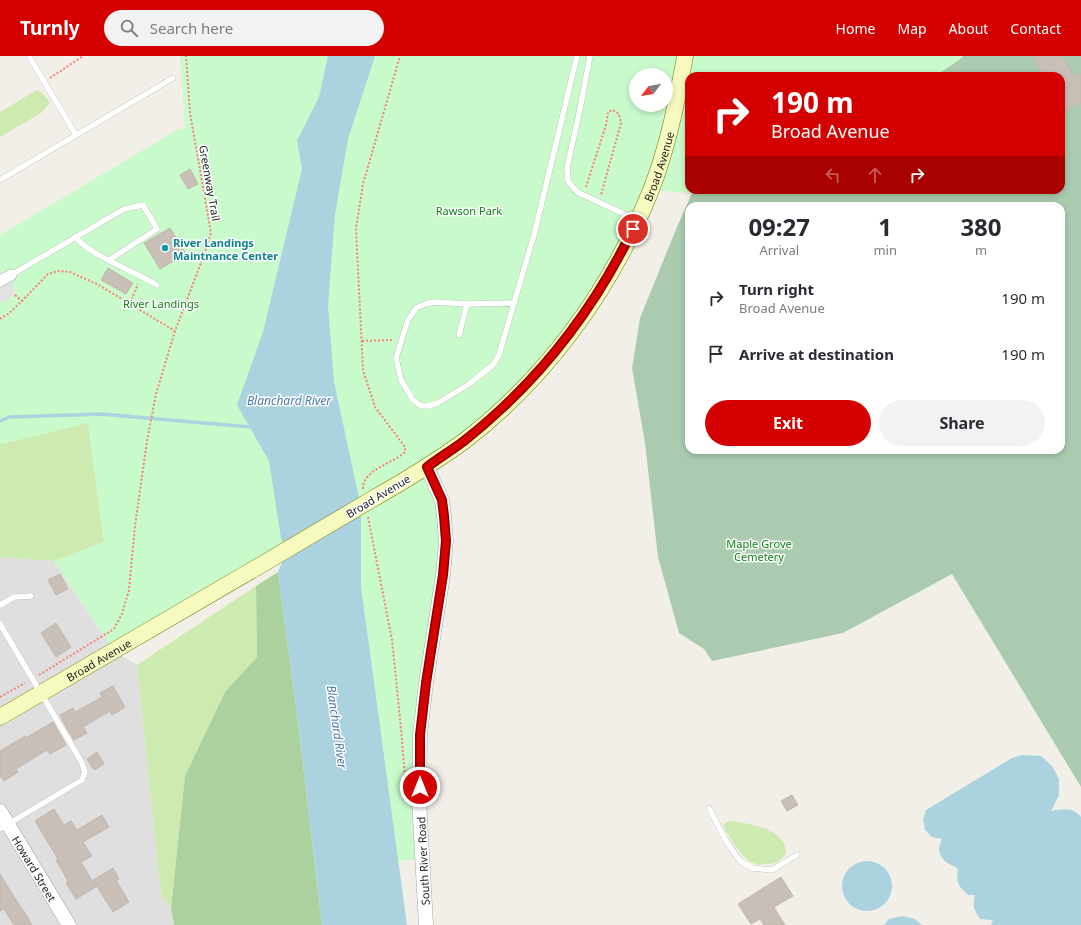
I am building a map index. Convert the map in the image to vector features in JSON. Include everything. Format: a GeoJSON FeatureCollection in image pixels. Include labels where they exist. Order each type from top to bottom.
{"type":"FeatureCollection","features":[{"type":"Feature","properties":{"kind":"main road","name":"Broad Avenue"},"geometry":{"type":"LineString","coordinates":[[0,717],[254,569],[370,496],[427,467],[463,442],[489,420],[531,380],[574,328],[597,295],[623,250],[638,220],[651,190],[665,146],[679,92],[685,56]]}},
{"type":"Feature","properties":{"kind":"street"},"geometry":{"type":"LineString","coordinates":[[0,281],[11,275]]}},
{"type":"Feature","properties":{"kind":"street","name":"South River Road"},"geometry":{"type":"LineString","coordinates":[[426,925],[420,800],[420,735],[426,683],[443,575],[446,541],[442,500],[427,467]]}},
{"type":"Feature","properties":{"kind":"street","name":"Howard Street"},"geometry":{"type":"LineString","coordinates":[[0,811],[4,826],[69,925]]}},
{"type":"Feature","properties":{"kind":"lane"},"geometry":{"type":"LineString","coordinates":[[514,303],[467,304],[434,302],[424,304],[416,308],[408,320],[396,358],[402,380],[413,400],[421,406],[428,406],[438,403],[469,384],[493,365],[499,355],[534,235],[577,56]]}},
{"type":"Feature","properties":{"kind":"lane"},"geometry":{"type":"LineString","coordinates":[[590,56],[567,168],[568,181],[577,192],[638,220]]}},
{"type":"Feature","properties":{"kind":"lane"},"geometry":{"type":"LineString","coordinates":[[30,58],[76,135]]}},
{"type":"Feature","properties":{"kind":"lane"},"geometry":{"type":"LineString","coordinates":[[0,180],[173,78]]}},
{"type":"Feature","properties":{"kind":"lane"},"geometry":{"type":"LineString","coordinates":[[11,275],[124,209],[143,205],[156,229],[109,260]]}},
{"type":"Feature","properties":{"kind":"lane"},"geometry":{"type":"LineString","coordinates":[[75,237],[83,245],[157,285]]}},
{"type":"Feature","properties":{"kind":"lane"},"geometry":{"type":"LineString","coordinates":[[459,334],[467,304]]}},
{"type":"Feature","properties":{"kind":"lane"},"geometry":{"type":"LineString","coordinates":[[0,605],[14,597],[31,596]]}},
{"type":"Feature","properties":{"kind":"lane"},"geometry":{"type":"LineString","coordinates":[[0,624],[81,761],[85,772],[82,780],[4,826]]}},
{"type":"Feature","properties":{"kind":"lane"},"geometry":{"type":"LineString","coordinates":[[709,808],[731,848],[740,860],[752,868],[772,870],[797,855]]}},
{"type":"Feature","properties":{"kind":"path"},"geometry":{"type":"LineString","coordinates":[[44,81],[83,56]]}},
{"type":"Feature","properties":{"kind":"path","name":"Greenway Trail"},"geometry":{"type":"LineString","coordinates":[[0,697],[114,630],[122,614],[129,590],[135,526],[147,441],[156,394],[175,331],[204,255],[210,232],[190,113],[186,56]]}},
{"type":"Feature","properties":{"kind":"path"},"geometry":{"type":"LineString","coordinates":[[370,496],[362,487],[365,479],[372,472],[405,452],[405,447],[375,407],[363,370],[356,228],[363,184],[400,56]]}},
{"type":"Feature","properties":{"kind":"path"},"geometry":{"type":"LineString","coordinates":[[583,195],[606,125],[608,112],[613,110],[619,114],[621,123],[599,202]]}},
{"type":"Feature","properties":{"kind":"path"},"geometry":{"type":"LineString","coordinates":[[0,319],[22,301],[48,274],[58,271],[70,272],[97,284],[175,331]]}},
{"type":"Feature","properties":{"kind":"path"},"geometry":{"type":"LineString","coordinates":[[130,303],[141,276]]}},
{"type":"Feature","properties":{"kind":"path"},"geometry":{"type":"LineString","coordinates":[[15,295],[22,301]]}},
{"type":"Feature","properties":{"kind":"path"},"geometry":{"type":"LineString","coordinates":[[362,341],[382,340]]}},
{"type":"Feature","properties":{"kind":"path"},"geometry":{"type":"LineString","coordinates":[[367,510],[392,640],[406,790]]}},
{"type":"Feature","properties":{"kind":"shaded area"},"geometry":{"type":"Polygon","coordinates":[[[13,281],[15,295],[0,303],[0,288],[13,281]]]}},
{"type":"Feature","properties":{"kind":"shaded area"},"geometry":{"type":"Polygon","coordinates":[[[0,557],[54,561],[114,651],[137,665],[161,896],[171,908],[174,925],[0,925],[0,557]]]}},
{"type":"Feature","properties":{"kind":"green space"},"geometry":{"type":"Polygon","coordinates":[[[180,56],[963,56],[941,72],[685,72],[685,192],[651,190],[593,301],[531,380],[427,467],[446,541],[420,735],[422,859],[356,864],[309,537],[114,651],[54,561],[104,542],[88,423],[0,444],[0,235],[177,130],[185,128],[180,56]]]}},
{"type":"Feature","properties":{"kind":"green space","name":"Maple Grove Cemetery"},"geometry":{"type":"Polygon","coordinates":[[[963,56],[1081,56],[1081,787],[952,574],[843,633],[712,661],[704,649],[679,633],[658,557],[645,443],[632,368],[640,318],[685,209],[685,454],[1065,454],[1065,202],[688,202],[692,194],[1065,194],[1065,72],[941,72],[963,56]]]}},
{"type":"Feature","properties":{"kind":"green space"},"geometry":{"type":"Polygon","coordinates":[[[37,90],[42,92],[50,103],[41,113],[0,137],[0,112],[37,90]]]}},
{"type":"Feature","properties":{"kind":"green space"},"geometry":{"type":"Polygon","coordinates":[[[88,423],[104,542],[54,561],[0,557],[0,444],[88,423]]]}},
{"type":"Feature","properties":{"kind":"green space"},"geometry":{"type":"Polygon","coordinates":[[[278,572],[298,722],[322,925],[174,925],[171,908],[185,776],[225,692],[257,657],[256,586],[278,572]]]}},
{"type":"Feature","properties":{"kind":"green space"},"geometry":{"type":"Polygon","coordinates":[[[256,586],[257,657],[225,692],[185,776],[171,908],[161,896],[137,665],[256,586]]]}},
{"type":"Feature","properties":{"kind":"green space"},"geometry":{"type":"Polygon","coordinates":[[[732,821],[746,823],[768,830],[780,838],[784,844],[786,853],[780,860],[772,864],[758,864],[751,862],[737,848],[723,826],[726,822],[732,821]]]}},
{"type":"Feature","properties":{"kind":"water","name":"Blanchard River"},"geometry":{"type":"Polygon","coordinates":[[[328,56],[375,56],[348,139],[335,214],[328,306],[334,382],[361,507],[361,587],[407,925],[322,925],[298,722],[278,572],[287,550],[281,538],[269,461],[237,405],[263,332],[302,169],[297,141],[319,97],[328,56]]]}},
{"type":"Feature","properties":{"kind":"water"},"geometry":{"type":"Polygon","coordinates":[[[1022,755],[1041,756],[1052,766],[1059,779],[1059,795],[1051,811],[1063,809],[1071,810],[1081,817],[1081,925],[991,925],[993,920],[980,919],[974,908],[975,895],[968,895],[962,889],[958,884],[958,870],[956,867],[944,861],[939,852],[942,839],[932,837],[925,830],[923,819],[926,810],[1012,758],[1022,755]]]}},
{"type":"Feature","properties":{"kind":"water"},"geometry":{"type":"Polygon","coordinates":[[[872,861],[877,862],[885,868],[891,876],[891,896],[885,904],[877,910],[862,911],[857,910],[849,904],[843,896],[842,881],[843,876],[849,868],[857,862],[872,861]]]}},
{"type":"Feature","properties":{"kind":"water"},"geometry":{"type":"Polygon","coordinates":[[[902,916],[915,919],[922,925],[884,925],[889,919],[902,916]]]}},
{"type":"Feature","properties":{"kind":"building"},"geometry":{"type":"Polygon","coordinates":[[[1032,56],[1062,56],[1075,77],[1081,74],[1081,102],[1066,111],[1065,72],[1042,72],[1032,56]]]}},
{"type":"Feature","properties":{"kind":"building"},"geometry":{"type":"Polygon","coordinates":[[[190,169],[198,184],[188,189],[180,175],[190,169]]]}},
{"type":"Feature","properties":{"kind":"building","name":"River Landings Maintnance Center"},"geometry":{"type":"Polygon","coordinates":[[[170,228],[186,254],[160,269],[144,243],[170,228]]]}},
{"type":"Feature","properties":{"kind":"building"},"geometry":{"type":"Polygon","coordinates":[[[108,268],[133,283],[126,294],[101,280],[108,268]]]}},
{"type":"Feature","properties":{"kind":"building"},"geometry":{"type":"Polygon","coordinates":[[[60,574],[68,589],[56,595],[48,580],[60,574]]]}},
{"type":"Feature","properties":{"kind":"building"},"geometry":{"type":"Polygon","coordinates":[[[56,623],[71,647],[56,657],[41,633],[56,623]]]}},
{"type":"Feature","properties":{"kind":"building"},"geometry":{"type":"Polygon","coordinates":[[[113,686],[125,707],[112,715],[110,711],[83,727],[87,733],[74,740],[60,715],[73,708],[75,712],[102,697],[100,693],[113,686]]]}},
{"type":"Feature","properties":{"kind":"building"},"geometry":{"type":"Polygon","coordinates":[[[53,722],[66,745],[50,754],[47,750],[16,769],[18,772],[4,781],[0,776],[0,751],[53,722]]]}},
{"type":"Feature","properties":{"kind":"building"},"geometry":{"type":"Polygon","coordinates":[[[97,752],[104,764],[94,770],[87,759],[97,752]]]}},
{"type":"Feature","properties":{"kind":"building"},"geometry":{"type":"Polygon","coordinates":[[[792,795],[798,805],[787,811],[781,801],[792,795]]]}},
{"type":"Feature","properties":{"kind":"building"},"geometry":{"type":"Polygon","coordinates":[[[54,809],[64,825],[71,821],[77,830],[102,815],[109,827],[83,842],[92,856],[81,862],[96,887],[76,899],[66,883],[68,881],[56,860],[58,859],[35,821],[54,809]]]}},
{"type":"Feature","properties":{"kind":"building"},"geometry":{"type":"Polygon","coordinates":[[[113,868],[119,879],[116,880],[129,902],[113,912],[93,880],[113,868]]]}},
{"type":"Feature","properties":{"kind":"building"},"geometry":{"type":"Polygon","coordinates":[[[0,874],[32,925],[14,925],[4,909],[0,911],[0,874]]]}},
{"type":"Feature","properties":{"kind":"building"},"geometry":{"type":"Polygon","coordinates":[[[781,877],[793,896],[774,907],[785,925],[764,925],[760,919],[751,924],[738,904],[781,877]]]}},
{"type":"Feature","properties":{"kind":"waterway"},"geometry":{"type":"LineString","coordinates":[[0,421],[10,417],[101,414],[253,427]]}},
{"type":"Feature","properties":{"kind":"place","name":"River Landings Maintnance Center"},"geometry":{"type":"Point","coordinates":[165,248]}},
{"type":"Feature","properties":{"kind":"route"},"geometry":{"type":"LineString","coordinates":[[420,787],[420,735],[426,683],[443,575],[446,541],[442,500],[427,467],[463,442],[489,420],[531,380],[553,355],[593,301],[611,272],[633,229]]}},
{"type":"Feature","properties":{"kind":"park label","name":"Rawson Park"},"geometry":{"type":"Point","coordinates":[469,210]}},
{"type":"Feature","properties":{"kind":"park label","name":"River Landings"},"geometry":{"type":"Point","coordinates":[161,303]}}]}
